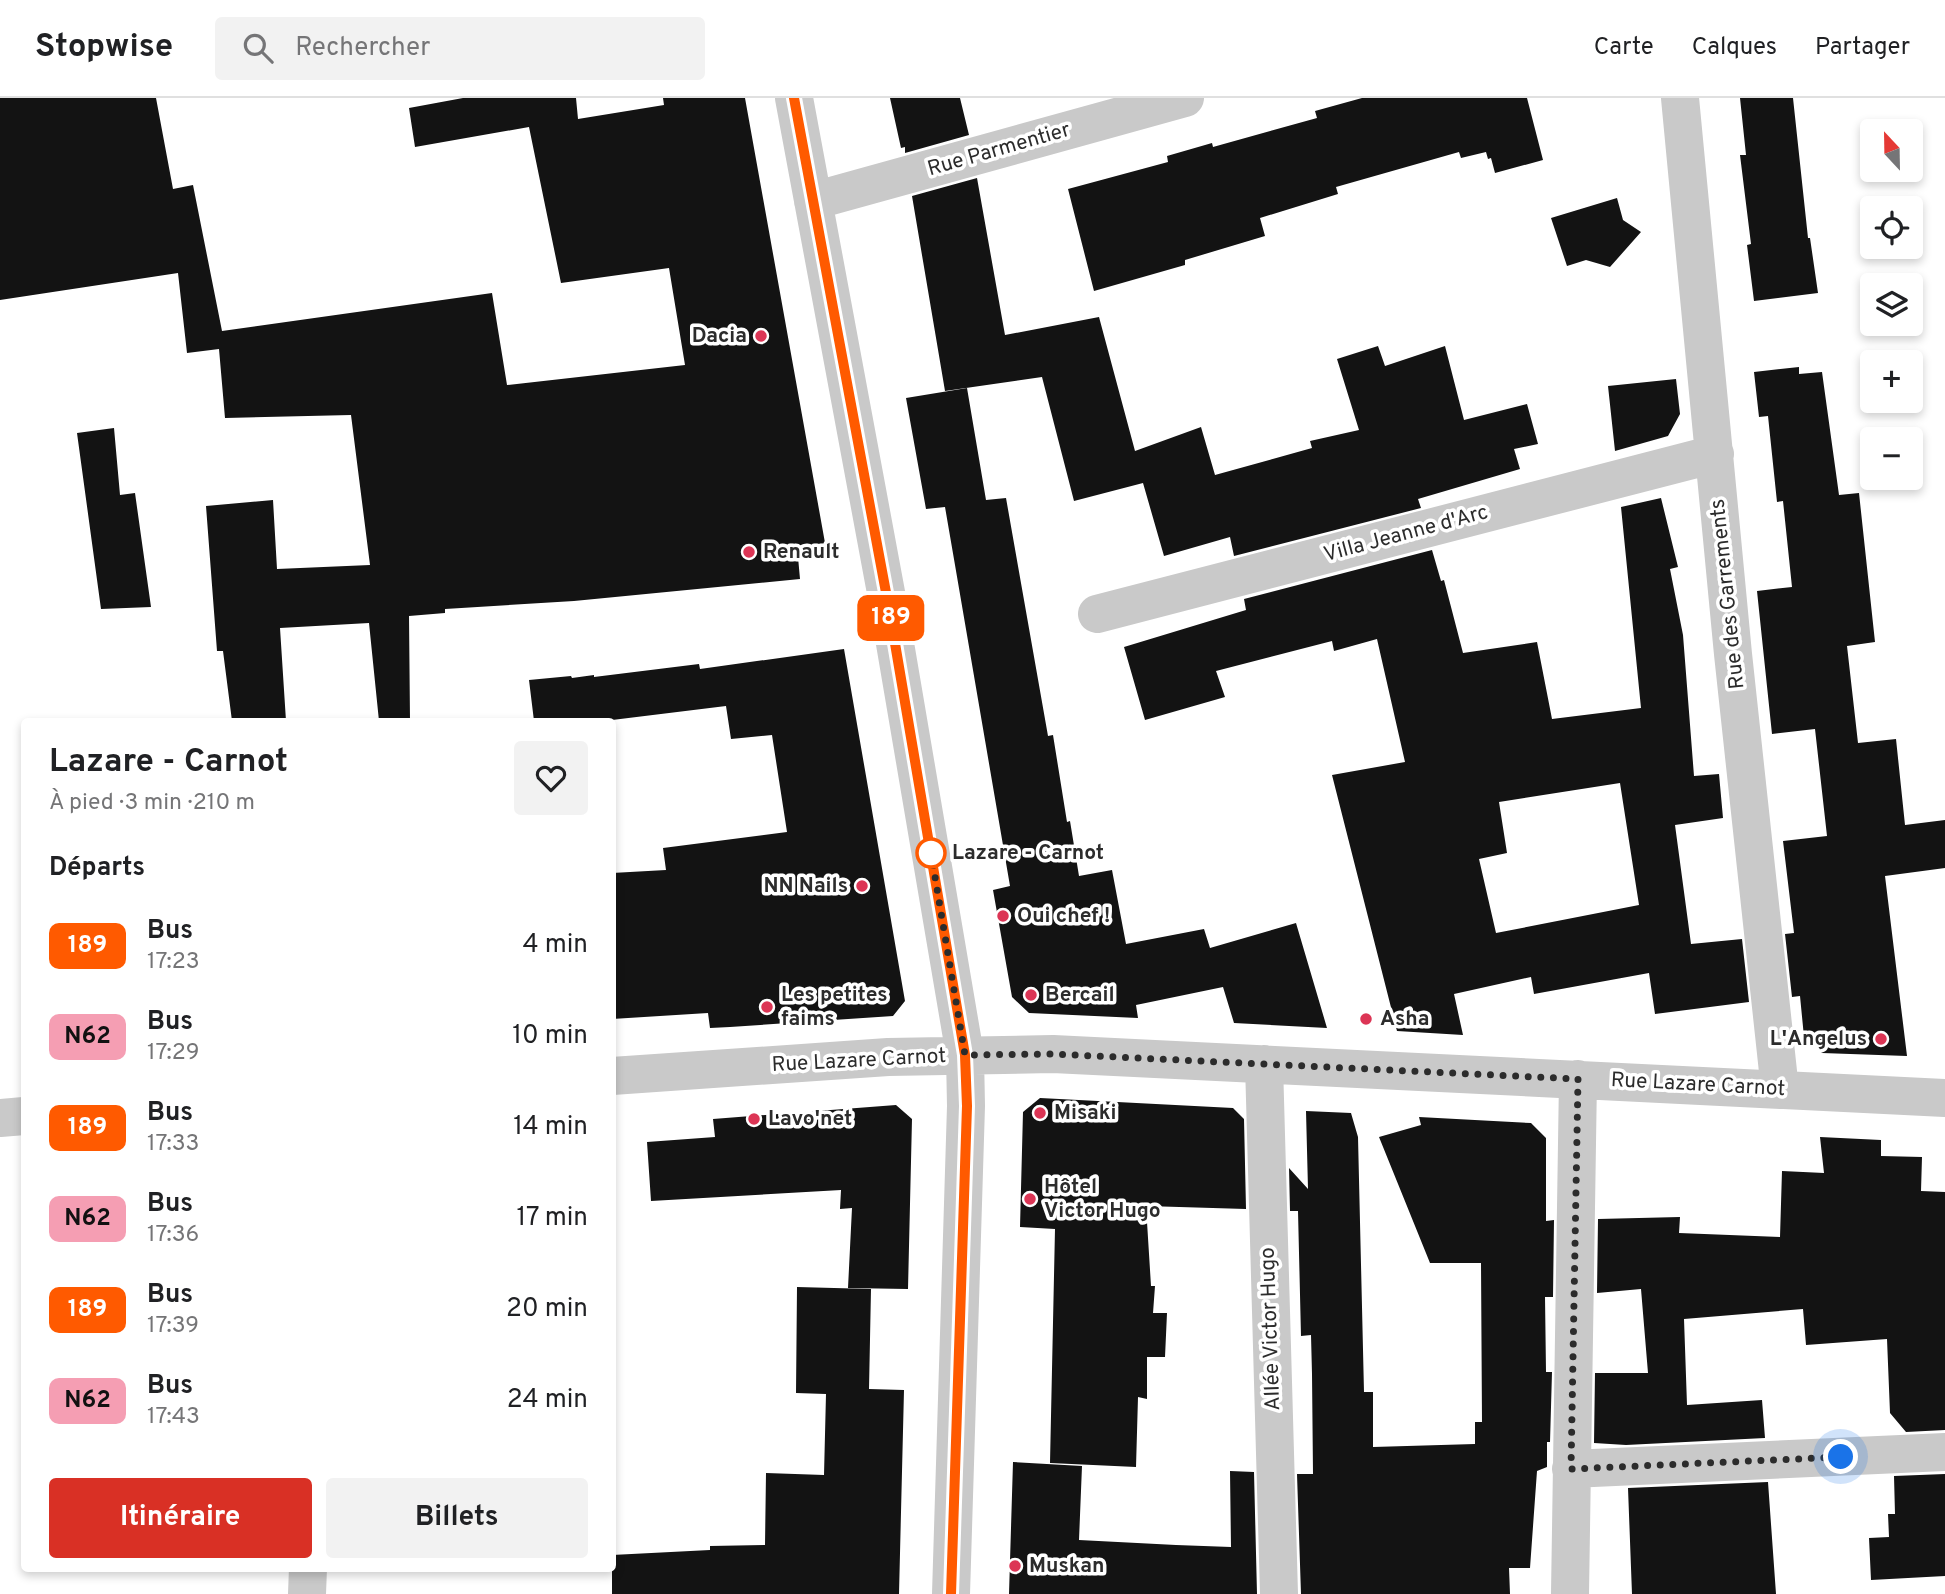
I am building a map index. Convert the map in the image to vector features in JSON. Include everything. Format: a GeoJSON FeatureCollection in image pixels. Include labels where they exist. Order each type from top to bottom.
{"type":"FeatureCollection","features":[{"type":"Feature","properties":{"kind":"street"},"geometry":{"type":"LineString","coordinates":[[794,98],[892,628],[965,1055],[967,1106],[951,1594]]}},
{"type":"Feature","properties":{"kind":"street","name":"Rue Parmentier"},"geometry":{"type":"LineString","coordinates":[[813,201],[1185,98]]}},
{"type":"Feature","properties":{"kind":"street","name":"Rue des Garrements"},"geometry":{"type":"LineString","coordinates":[[1680,98],[1780,1090]]}},
{"type":"Feature","properties":{"kind":"street","name":"Villa Jeanne d'Arc"},"geometry":{"type":"LineString","coordinates":[[1097,614],[1714,454]]}},
{"type":"Feature","properties":{"kind":"street","name":"Rue Lazare Carnot"},"geometry":{"type":"LineString","coordinates":[[616,1076],[888,1057],[1053,1054],[1945,1098]]}},
{"type":"Feature","properties":{"kind":"street","name":"Allée Victor Hugo"},"geometry":{"type":"LineString","coordinates":[[1264,1064],[1279,1594]]}},
{"type":"Feature","properties":{"kind":"street"},"geometry":{"type":"LineString","coordinates":[[1570,1594],[1578,1079]]}},
{"type":"Feature","properties":{"kind":"street"},"geometry":{"type":"LineString","coordinates":[[0,1118],[21,1116]]}},
{"type":"Feature","properties":{"kind":"street"},"geometry":{"type":"LineString","coordinates":[[1571,1469],[1945,1452]]}},
{"type":"Feature","properties":{"kind":"street"},"geometry":{"type":"LineString","coordinates":[[307,1594],[308,1572]]}},
{"type":"Feature","properties":{"kind":"building"},"geometry":{"type":"Polygon","coordinates":[[[0,98],[156,98],[173,189],[193,185],[222,331],[492,293],[507,385],[685,365],[669,268],[561,283],[529,127],[415,147],[409,108],[463,98],[576,98],[578,119],[664,105],[663,98],[745,98],[827,554],[798,557],[800,579],[574,601],[445,609],[445,613],[409,616],[410,718],[379,718],[369,623],[280,628],[286,718],[232,718],[223,651],[217,651],[206,506],[273,500],[277,569],[370,565],[351,415],[225,418],[219,349],[187,353],[178,273],[0,300],[0,98]]]}},
{"type":"Feature","properties":{"kind":"building"},"geometry":{"type":"Polygon","coordinates":[[[890,98],[960,98],[969,135],[905,153],[905,147],[901,148],[890,98]]]}},
{"type":"Feature","properties":{"kind":"building"},"geometry":{"type":"Polygon","coordinates":[[[1362,98],[1527,98],[1543,160],[1495,173],[1491,158],[1488,159],[1486,152],[1461,158],[1459,152],[1336,187],[1338,194],[1260,218],[1265,236],[1185,260],[1185,265],[1094,291],[1068,189],[1168,162],[1167,156],[1212,143],[1213,147],[1317,118],[1315,111],[1362,98]]]}},
{"type":"Feature","properties":{"kind":"building"},"geometry":{"type":"Polygon","coordinates":[[[1740,98],[1793,98],[1808,238],[1818,293],[1754,301],[1747,245],[1751,244],[1740,155],[1746,155],[1740,98]]]}},
{"type":"Feature","properties":{"kind":"building"},"geometry":{"type":"Polygon","coordinates":[[[977,178],[1005,335],[1099,317],[1135,451],[1201,427],[1215,475],[1312,448],[1310,441],[1359,430],[1337,359],[1378,346],[1385,366],[1445,346],[1464,420],[1527,404],[1538,444],[1514,449],[1520,469],[1418,499],[1421,508],[1234,556],[1230,537],[1164,556],[1143,483],[1074,501],[1042,377],[945,391],[912,196],[977,178]]]}},
{"type":"Feature","properties":{"kind":"building"},"geometry":{"type":"Polygon","coordinates":[[[1617,198],[1623,220],[1641,232],[1610,267],[1586,260],[1567,266],[1551,218],[1617,198]]]}},
{"type":"Feature","properties":{"kind":"building"},"geometry":{"type":"Polygon","coordinates":[[[1799,367],[1799,374],[1822,372],[1839,495],[1859,493],[1875,642],[1847,646],[1858,743],[1896,739],[1905,825],[1945,820],[1945,868],[1885,876],[1907,1056],[1822,1053],[1804,1037],[1800,996],[1792,997],[1785,934],[1794,933],[1783,841],[1827,836],[1815,729],[1772,734],[1757,591],[1792,587],[1783,501],[1777,502],[1768,416],[1759,417],[1754,372],[1799,367]]]}},
{"type":"Feature","properties":{"kind":"building"},"geometry":{"type":"Polygon","coordinates":[[[1676,379],[1680,414],[1668,436],[1615,451],[1608,386],[1676,379]]]}},
{"type":"Feature","properties":{"kind":"building"},"geometry":{"type":"Polygon","coordinates":[[[967,388],[986,500],[1006,498],[1048,736],[1053,735],[1079,876],[1112,870],[1126,944],[1204,929],[1210,948],[1296,923],[1327,1028],[1234,1023],[1223,987],[1136,1005],[1138,1018],[1029,1013],[1012,997],[993,890],[1010,886],[945,507],[926,509],[906,398],[967,388]]]}},
{"type":"Feature","properties":{"kind":"building"},"geometry":{"type":"Polygon","coordinates":[[[114,428],[120,495],[135,493],[151,607],[101,609],[77,433],[114,428]]]}},
{"type":"Feature","properties":{"kind":"building"},"geometry":{"type":"Polygon","coordinates":[[[1661,498],[1678,567],[1670,569],[1683,635],[1694,776],[1719,774],[1723,818],[1675,825],[1691,944],[1742,939],[1749,1002],[1655,1014],[1649,973],[1534,994],[1531,977],[1454,994],[1463,1035],[1397,1031],[1332,775],[1405,762],[1377,639],[1334,651],[1332,641],[1216,671],[1225,697],[1145,720],[1124,647],[1246,610],[1244,599],[1432,550],[1441,581],[1444,580],[1463,653],[1537,642],[1552,719],[1641,708],[1621,507],[1661,498]],[[1620,783],[1499,802],[1507,853],[1479,859],[1496,933],[1639,905],[1620,783]]]}},
{"type":"Feature","properties":{"kind":"building"},"geometry":{"type":"Polygon","coordinates":[[[844,649],[905,1001],[893,1016],[710,1028],[708,1013],[616,1019],[616,873],[666,870],[663,848],[787,832],[772,735],[731,739],[726,706],[616,720],[534,718],[529,680],[594,677],[699,664],[700,669],[844,649]]]}},
{"type":"Feature","properties":{"kind":"building"},"geometry":{"type":"Polygon","coordinates":[[[1040,1098],[1233,1108],[1244,1119],[1246,1209],[1146,1206],[1151,1286],[1155,1286],[1153,1313],[1167,1313],[1165,1357],[1147,1357],[1147,1399],[1138,1397],[1136,1467],[1050,1463],[1055,1229],[1020,1227],[1023,1112],[1040,1098]]]}},
{"type":"Feature","properties":{"kind":"building"},"geometry":{"type":"Polygon","coordinates":[[[896,1105],[912,1119],[908,1289],[848,1288],[852,1208],[840,1209],[841,1190],[651,1201],[647,1142],[715,1137],[713,1119],[896,1105]]]}},
{"type":"Feature","properties":{"kind":"building"},"geometry":{"type":"Polygon","coordinates":[[[1306,1111],[1351,1113],[1358,1137],[1364,1392],[1373,1392],[1373,1447],[1475,1444],[1475,1422],[1482,1422],[1481,1263],[1430,1263],[1379,1137],[1421,1125],[1419,1117],[1531,1123],[1546,1138],[1546,1221],[1554,1220],[1553,1297],[1545,1297],[1546,1372],[1552,1372],[1550,1442],[1547,1442],[1547,1467],[1537,1471],[1530,1568],[1509,1568],[1510,1594],[1301,1594],[1297,1474],[1313,1474],[1311,1335],[1301,1336],[1298,1211],[1290,1211],[1289,1168],[1308,1189],[1306,1111]]]}},
{"type":"Feature","properties":{"kind":"building"},"geometry":{"type":"Polygon","coordinates":[[[1820,1137],[1881,1140],[1881,1156],[1922,1157],[1921,1191],[1945,1192],[1945,1430],[1906,1432],[1890,1413],[1887,1339],[1806,1345],[1803,1309],[1684,1319],[1687,1405],[1762,1400],[1765,1438],[1626,1445],[1594,1443],[1595,1373],[1648,1373],[1641,1289],[1597,1293],[1598,1219],[1680,1217],[1679,1233],[1780,1237],[1782,1171],[1824,1173],[1820,1137]]]}},
{"type":"Feature","properties":{"kind":"building"},"geometry":{"type":"Polygon","coordinates":[[[797,1287],[871,1289],[869,1389],[904,1390],[899,1594],[612,1594],[612,1572],[616,1572],[616,1555],[710,1550],[710,1546],[765,1545],[766,1473],[824,1475],[826,1394],[796,1393],[797,1287]]]}},
{"type":"Feature","properties":{"kind":"building"},"geometry":{"type":"Polygon","coordinates":[[[1013,1462],[1082,1466],[1079,1540],[1176,1545],[1231,1547],[1230,1471],[1254,1472],[1257,1594],[1009,1594],[1013,1462]]]}},
{"type":"Feature","properties":{"kind":"building"},"geometry":{"type":"Polygon","coordinates":[[[1945,1474],[1945,1576],[1871,1580],[1869,1538],[1889,1537],[1888,1514],[1895,1514],[1894,1476],[1945,1474]]]}},
{"type":"Feature","properties":{"kind":"building"},"geometry":{"type":"Polygon","coordinates":[[[1768,1482],[1776,1594],[1632,1594],[1628,1488],[1768,1482]]]}},
{"type":"Feature","properties":{"kind":"bus line","name":"189"},"geometry":{"type":"LineString","coordinates":[[794,98],[890,614],[965,1055],[967,1106],[963,1152],[951,1594]]}},
{"type":"Feature","properties":{"kind":"place","name":"Dacia"},"geometry":{"type":"Point","coordinates":[761,336]}},
{"type":"Feature","properties":{"kind":"place","name":"Renault"},"geometry":{"type":"Point","coordinates":[749,552]}},
{"type":"Feature","properties":{"kind":"place","name":"Lazare - Carnot"},"geometry":{"type":"Point","coordinates":[931,853]}},
{"type":"Feature","properties":{"kind":"place","name":"NN Nails"},"geometry":{"type":"Point","coordinates":[862,886]}},
{"type":"Feature","properties":{"kind":"place","name":"Oui chef !"},"geometry":{"type":"Point","coordinates":[1003,916]}},
{"type":"Feature","properties":{"kind":"place","name":"Bercail"},"geometry":{"type":"Point","coordinates":[1031,995]}},
{"type":"Feature","properties":{"kind":"place","name":"Les petites faims"},"geometry":{"type":"Point","coordinates":[767,1007]}},
{"type":"Feature","properties":{"kind":"place","name":"Asha"},"geometry":{"type":"Point","coordinates":[1366,1019]}},
{"type":"Feature","properties":{"kind":"place","name":"L'Angelus"},"geometry":{"type":"Point","coordinates":[1881,1039]}},
{"type":"Feature","properties":{"kind":"place","name":"Misaki"},"geometry":{"type":"Point","coordinates":[1040,1113]}},
{"type":"Feature","properties":{"kind":"place","name":"Lavo'net"},"geometry":{"type":"Point","coordinates":[754,1119]}},
{"type":"Feature","properties":{"kind":"place","name":"Hôtel Victor Hugo"},"geometry":{"type":"Point","coordinates":[1030,1199]}},
{"type":"Feature","properties":{"kind":"place","name":"Muskan"},"geometry":{"type":"Point","coordinates":[1015,1566]}},
{"type":"Feature","properties":{"kind":"route"},"geometry":{"type":"LineString","coordinates":[[931,853],[965,1055],[1053,1054],[1578,1079],[1571,1469],[1841,1457]]}}]}
